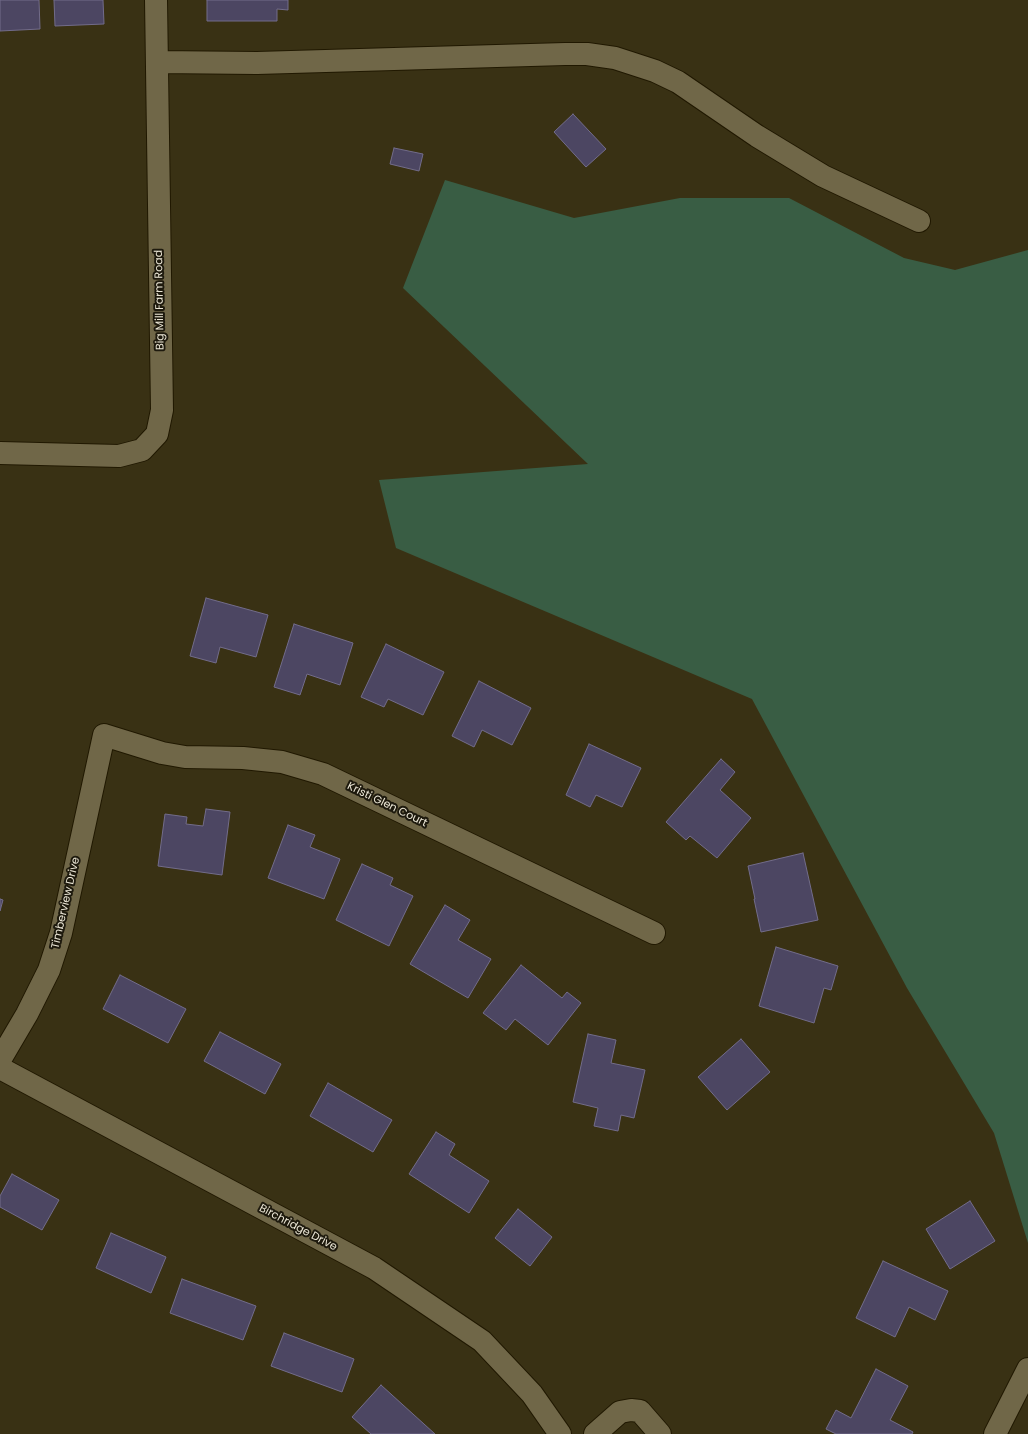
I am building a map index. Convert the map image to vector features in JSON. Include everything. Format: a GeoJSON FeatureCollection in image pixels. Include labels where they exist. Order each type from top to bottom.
{"type":"FeatureCollection","features":[{"type":"Feature","properties":{"kind":"street","name":"Big Mill Farm Road"},"geometry":{"type":"LineString","coordinates":[[0,454],[119,456],[142,450],[157,434],[162,410],[156,0]]}},
{"type":"Feature","properties":{"kind":"street"},"geometry":{"type":"LineString","coordinates":[[157,62],[257,64],[565,54],[587,54],[615,58],[655,71],[672,80],[757,136],[824,176],[919,221]]}},
{"type":"Feature","properties":{"kind":"street","name":"Kristi Glen Court"},"geometry":{"type":"LineString","coordinates":[[104,735],[162,753],[185,757],[243,758],[282,762],[323,774],[654,933]]}},
{"type":"Feature","properties":{"kind":"street","name":"Timberview Drive"},"geometry":{"type":"LineString","coordinates":[[0,1060],[27,1014],[49,970],[61,933],[104,735]]}},
{"type":"Feature","properties":{"kind":"street","name":"Birchridge Drive"},"geometry":{"type":"LineString","coordinates":[[0,1068],[374,1268],[482,1341],[532,1394],[560,1434]]}},
{"type":"Feature","properties":{"kind":"street"},"geometry":{"type":"LineString","coordinates":[[994,1434],[1028,1369]]}},
{"type":"Feature","properties":{"kind":"street"},"geometry":{"type":"LineString","coordinates":[[595,1434],[620,1412],[631,1410],[640,1411],[660,1434]]}},
{"type":"Feature","properties":{"kind":"green space"},"geometry":{"type":"Polygon","coordinates":[[[445,180],[574,218],[680,198],[789,198],[904,258],[955,270],[1028,250],[1028,1243],[994,1133],[907,988],[752,699],[396,548],[379,480],[588,464],[403,288],[445,180]]]}},
{"type":"Feature","properties":{"kind":"building"},"geometry":{"type":"Polygon","coordinates":[[[0,0],[39,0],[40,29],[0,31],[0,0]]]}},
{"type":"Feature","properties":{"kind":"building"},"geometry":{"type":"Polygon","coordinates":[[[54,0],[103,0],[104,24],[55,26],[54,0]]]}},
{"type":"Feature","properties":{"kind":"building"},"geometry":{"type":"Polygon","coordinates":[[[207,0],[288,0],[288,10],[277,9],[277,21],[207,21],[207,0]]]}},
{"type":"Feature","properties":{"kind":"building"},"geometry":{"type":"Polygon","coordinates":[[[573,114],[606,149],[586,167],[554,132],[573,114]]]}},
{"type":"Feature","properties":{"kind":"building"},"geometry":{"type":"Polygon","coordinates":[[[394,148],[423,154],[419,171],[390,164],[394,148]]]}},
{"type":"Feature","properties":{"kind":"building"},"geometry":{"type":"Polygon","coordinates":[[[206,598],[268,615],[256,657],[220,647],[216,663],[190,656],[206,598]]]}},
{"type":"Feature","properties":{"kind":"building"},"geometry":{"type":"Polygon","coordinates":[[[294,624],[353,643],[340,685],[307,674],[300,695],[274,687],[294,624]]]}},
{"type":"Feature","properties":{"kind":"building"},"geometry":{"type":"Polygon","coordinates":[[[386,644],[444,672],[423,715],[388,699],[384,707],[361,697],[386,644]]]}},
{"type":"Feature","properties":{"kind":"building"},"geometry":{"type":"Polygon","coordinates":[[[479,681],[531,708],[512,745],[482,730],[474,747],[452,736],[479,681]]]}},
{"type":"Feature","properties":{"kind":"building"},"geometry":{"type":"Polygon","coordinates":[[[589,744],[641,768],[622,807],[596,795],[590,807],[566,795],[589,744]]]}},
{"type":"Feature","properties":{"kind":"building"},"geometry":{"type":"Polygon","coordinates":[[[721,759],[735,772],[720,790],[751,818],[717,858],[690,836],[686,840],[666,822],[721,759]]]}},
{"type":"Feature","properties":{"kind":"building"},"geometry":{"type":"Polygon","coordinates":[[[206,809],[230,812],[222,875],[158,866],[165,814],[187,817],[186,824],[203,826],[206,809]]]}},
{"type":"Feature","properties":{"kind":"building"},"geometry":{"type":"Polygon","coordinates":[[[288,825],[315,835],[310,847],[340,859],[324,899],[268,878],[288,825]]]}},
{"type":"Feature","properties":{"kind":"building"},"geometry":{"type":"Polygon","coordinates":[[[803,853],[818,920],[761,932],[748,866],[803,853]]]}},
{"type":"Feature","properties":{"kind":"building"},"geometry":{"type":"Polygon","coordinates":[[[362,864],[393,878],[390,885],[413,896],[389,946],[336,920],[362,864]]]}},
{"type":"Feature","properties":{"kind":"building"},"geometry":{"type":"Polygon","coordinates":[[[0,899],[3,900],[0,911],[0,899]]]}},
{"type":"Feature","properties":{"kind":"building"},"geometry":{"type":"Polygon","coordinates":[[[445,905],[470,920],[458,940],[491,959],[468,998],[410,964],[445,905]]]}},
{"type":"Feature","properties":{"kind":"building"},"geometry":{"type":"Polygon","coordinates":[[[776,947],[838,966],[831,990],[824,988],[814,1023],[759,1006],[776,947]]]}},
{"type":"Feature","properties":{"kind":"building"},"geometry":{"type":"Polygon","coordinates":[[[521,965],[562,998],[567,992],[581,1003],[548,1045],[515,1019],[506,1030],[483,1013],[521,965]]]}},
{"type":"Feature","properties":{"kind":"building"},"geometry":{"type":"Polygon","coordinates":[[[120,975],[186,1009],[168,1043],[103,1009],[120,975]]]}},
{"type":"Feature","properties":{"kind":"building"},"geometry":{"type":"Polygon","coordinates":[[[220,1032],[281,1064],[265,1094],[204,1061],[220,1032]]]}},
{"type":"Feature","properties":{"kind":"building"},"geometry":{"type":"Polygon","coordinates":[[[588,1034],[616,1040],[611,1063],[645,1070],[634,1118],[621,1115],[618,1131],[594,1126],[598,1108],[573,1102],[588,1034]]]}},
{"type":"Feature","properties":{"kind":"building"},"geometry":{"type":"Polygon","coordinates":[[[741,1039],[770,1072],[727,1110],[698,1077],[741,1039]]]}},
{"type":"Feature","properties":{"kind":"building"},"geometry":{"type":"Polygon","coordinates":[[[328,1083],[392,1120],[373,1152],[310,1116],[328,1083]]]}},
{"type":"Feature","properties":{"kind":"building"},"geometry":{"type":"Polygon","coordinates":[[[436,1132],[455,1144],[449,1155],[489,1181],[469,1213],[409,1174],[436,1132]]]}},
{"type":"Feature","properties":{"kind":"building"},"geometry":{"type":"Polygon","coordinates":[[[12,1174],[59,1200],[42,1230],[0,1207],[0,1196],[12,1174]]]}},
{"type":"Feature","properties":{"kind":"building"},"geometry":{"type":"Polygon","coordinates":[[[970,1201],[995,1241],[950,1269],[926,1229],[970,1201]]]}},
{"type":"Feature","properties":{"kind":"building"},"geometry":{"type":"Polygon","coordinates":[[[518,1209],[552,1237],[530,1266],[495,1238],[518,1209]]]}},
{"type":"Feature","properties":{"kind":"building"},"geometry":{"type":"Polygon","coordinates":[[[111,1233],[166,1257],[151,1293],[96,1268],[111,1233]]]}},
{"type":"Feature","properties":{"kind":"building"},"geometry":{"type":"Polygon","coordinates":[[[883,1261],[948,1291],[935,1320],[909,1307],[895,1337],[856,1318],[883,1261]]]}},
{"type":"Feature","properties":{"kind":"building"},"geometry":{"type":"Polygon","coordinates":[[[182,1279],[256,1306],[243,1340],[170,1313],[182,1279]]]}},
{"type":"Feature","properties":{"kind":"building"},"geometry":{"type":"Polygon","coordinates":[[[284,1333],[354,1359],[342,1392],[271,1366],[284,1333]]]}},
{"type":"Feature","properties":{"kind":"building"},"geometry":{"type":"Polygon","coordinates":[[[876,1369],[908,1386],[890,1420],[913,1432],[912,1434],[836,1434],[826,1429],[836,1410],[851,1418],[876,1369]]]}},
{"type":"Feature","properties":{"kind":"building"},"geometry":{"type":"Polygon","coordinates":[[[381,1385],[435,1434],[371,1434],[352,1417],[381,1385]]]}}]}
